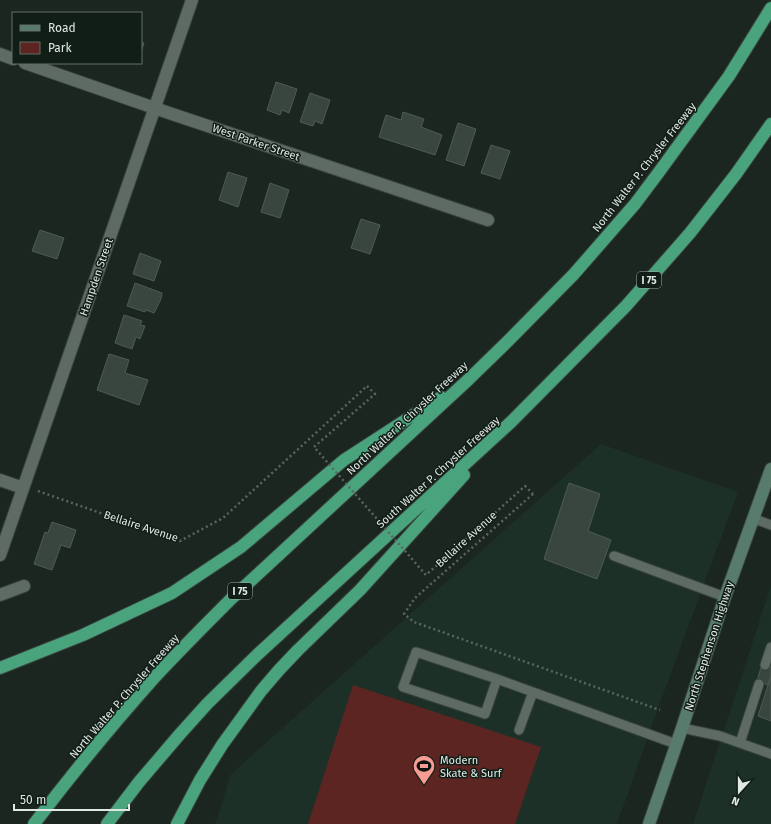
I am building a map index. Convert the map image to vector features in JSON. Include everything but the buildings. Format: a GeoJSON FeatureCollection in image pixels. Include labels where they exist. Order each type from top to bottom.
{"type":"FeatureCollection","features":[{"type":"Feature","properties":{"kind":"highway","name":"North Walter P. Chrysler Freeway"},"geometry":{"type":"LineString","coordinates":[[34,824],[121,717],[154,678],[187,643],[252,579],[469,379],[574,274],[635,204],[729,76],[771,8]]}},
{"type":"Feature","properties":{"kind":"highway","name":"South Walter P. Chrysler Freeway"},"geometry":{"type":"LineString","coordinates":[[107,824],[139,782],[180,734],[207,704],[252,659],[511,422],[626,306],[690,233],[736,174],[771,124]]}},
{"type":"Feature","properties":{"kind":"highway"},"geometry":{"type":"LineString","coordinates":[[0,668],[83,635],[172,593],[240,547],[344,460],[469,379]]}},
{"type":"Feature","properties":{"kind":"highway"},"geometry":{"type":"LineString","coordinates":[[177,824],[200,780],[222,745],[279,670],[360,590],[511,422]]}},
{"type":"Feature","properties":{"kind":"main road","name":"North Stephenson Highway"},"geometry":{"type":"LineString","coordinates":[[649,824],[752,518],[771,469]]}},
{"type":"Feature","properties":{"kind":"street","name":"Hampden Street"},"geometry":{"type":"LineString","coordinates":[[0,555],[192,0]]}},
{"type":"Feature","properties":{"kind":"street"},"geometry":{"type":"LineString","coordinates":[[0,54],[12,59]]}},
{"type":"Feature","properties":{"kind":"street","name":"West Parker Street"},"geometry":{"type":"LineString","coordinates":[[29,64],[154,108],[488,220]]}},
{"type":"Feature","properties":{"kind":"street"},"geometry":{"type":"LineString","coordinates":[[0,480],[23,488]]}},
{"type":"Feature","properties":{"kind":"street"},"geometry":{"type":"LineString","coordinates":[[0,595],[24,586]]}},
{"type":"Feature","properties":{"kind":"lane"},"geometry":{"type":"LineString","coordinates":[[752,518],[771,525]]}},
{"type":"Feature","properties":{"kind":"lane"},"geometry":{"type":"LineString","coordinates":[[614,556],[725,597]]}},
{"type":"Feature","properties":{"kind":"lane"},"geometry":{"type":"LineString","coordinates":[[765,665],[771,647]]}},
{"type":"Feature","properties":{"kind":"lane"},"geometry":{"type":"LineString","coordinates":[[497,680],[485,714],[403,687],[416,652],[533,692],[676,744]]}},
{"type":"Feature","properties":{"kind":"lane"},"geometry":{"type":"LineString","coordinates":[[740,743],[759,684]]}},
{"type":"Feature","properties":{"kind":"lane"},"geometry":{"type":"LineString","coordinates":[[519,730],[533,692]]}},
{"type":"Feature","properties":{"kind":"lane"},"geometry":{"type":"LineString","coordinates":[[682,728],[720,736],[771,754]]}},
{"type":"Feature","properties":{"kind":"path","name":"Bellaire Avenue"},"geometry":{"type":"LineString","coordinates":[[38,491],[180,541],[223,518],[367,386],[374,394],[314,447],[426,575],[525,486],[533,494],[415,598],[404,614],[414,622],[660,710]]}},
{"type":"Feature","properties":{"kind":"shaded area"},"geometry":{"type":"Polygon","coordinates":[[[601,444],[738,492],[617,824],[215,824],[231,774],[601,444]]]}},
{"type":"Feature","properties":{"kind":"shaded area"},"geometry":{"type":"Polygon","coordinates":[[[771,586],[771,824],[693,824],[771,586]]]}},
{"type":"Feature","properties":{"kind":"green space","name":"Modern Skate & Surf"},"geometry":{"type":"Polygon","coordinates":[[[353,685],[541,747],[515,824],[308,824],[353,685]]]}},
{"type":"Feature","properties":{"kind":"place","name":"Modern Skate & Surf"},"geometry":{"type":"Point","coordinates":[424,786]}}]}
